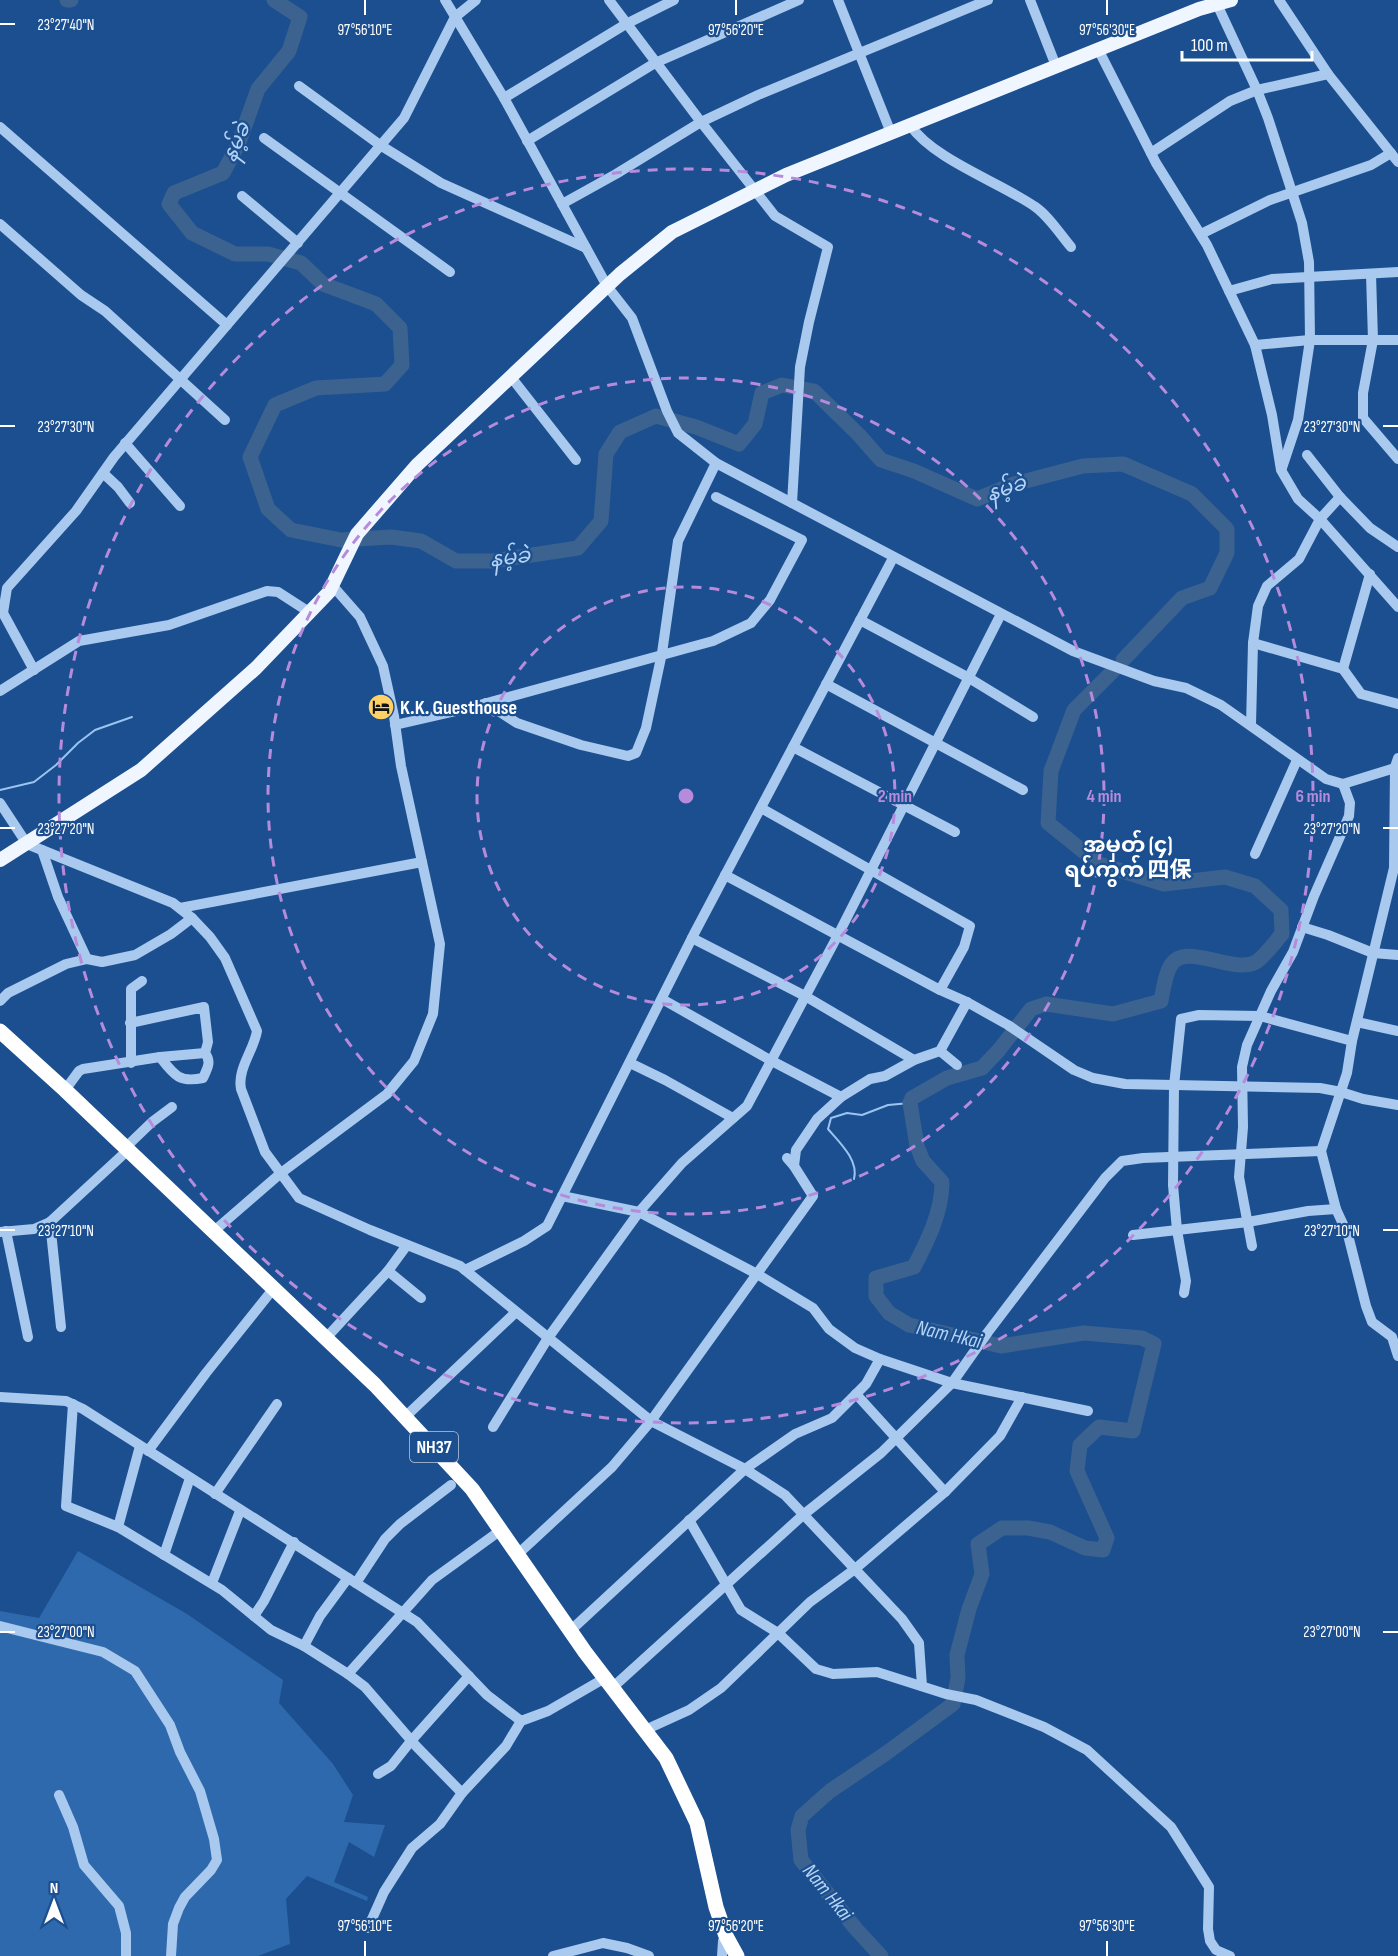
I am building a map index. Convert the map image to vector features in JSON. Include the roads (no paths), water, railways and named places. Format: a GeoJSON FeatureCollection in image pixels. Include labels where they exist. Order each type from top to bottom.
{"type":"FeatureCollection","features":[{"type":"Feature","properties":{"kind":"highway","name":"NH37"},"geometry":{"type":"LineString","coordinates":[[0,1031],[127,1148],[326,1338],[472,1488],[570,1631],[666,1758],[697,1823],[708,1878],[726,1936],[737,1956]]}},
{"type":"Feature","properties":{"kind":"main road"},"geometry":{"type":"LineString","coordinates":[[0,860],[141,770],[256,668],[328,592],[354,540],[417,465],[607,286],[672,232],[786,175],[1216,2],[1231,0]]}},
{"type":"Feature","properties":{"kind":"street"},"geometry":{"type":"LineString","coordinates":[[445,0],[504,99],[607,286],[632,318],[667,411],[678,433],[716,464],[1072,651],[1154,681],[1186,688],[1221,705],[1326,779],[1343,783],[1397,769],[1394,868],[1352,1041],[1347,1073],[1321,1151],[1336,1209],[1348,1235],[1358,1281],[1372,1322],[1392,1337],[1398,1356]]}},
{"type":"Feature","properties":{"kind":"street"},"geometry":{"type":"LineString","coordinates":[[34,670],[3,613],[7,588],[76,511],[125,443],[404,118],[455,17],[476,0]]}},
{"type":"Feature","properties":{"kind":"street"},"geometry":{"type":"LineString","coordinates":[[609,0],[655,63],[775,216],[828,247],[800,367],[792,503]]}},
{"type":"Feature","properties":{"kind":"street"},"geometry":{"type":"LineString","coordinates":[[504,99],[626,24],[674,0]]}},
{"type":"Feature","properties":{"kind":"street"},"geometry":{"type":"LineString","coordinates":[[527,141],[655,63],[799,0]]}},
{"type":"Feature","properties":{"kind":"street"},"geometry":{"type":"LineString","coordinates":[[838,0],[891,133]]}},
{"type":"Feature","properties":{"kind":"street"},"geometry":{"type":"LineString","coordinates":[[562,204],[701,122],[988,0]]}},
{"type":"Feature","properties":{"kind":"street"},"geometry":{"type":"LineString","coordinates":[[1030,0],[1056,66]]}},
{"type":"Feature","properties":{"kind":"street"},"geometry":{"type":"LineString","coordinates":[[1278,0],[1328,74],[1398,162]]}},
{"type":"Feature","properties":{"kind":"street"},"geometry":{"type":"LineString","coordinates":[[1216,2],[1257,90],[1293,193],[1302,223],[1309,262],[1310,340],[1298,420],[1281,470]]}},
{"type":"Feature","properties":{"kind":"street"},"geometry":{"type":"LineString","coordinates":[[1098,49],[1151,153],[1201,234],[1255,345],[1272,415],[1281,470],[1298,500],[1320,519],[1398,606]]}},
{"type":"Feature","properties":{"kind":"street"},"geometry":{"type":"LineString","coordinates":[[1151,153],[1230,101],[1257,90],[1328,74]]}},
{"type":"Feature","properties":{"kind":"street"},"geometry":{"type":"LineString","coordinates":[[299,86],[380,145],[441,183],[586,248]]}},
{"type":"Feature","properties":{"kind":"street"},"geometry":{"type":"LineString","coordinates":[[910,125],[917,135],[936,149],[1035,207],[1071,247]]}},
{"type":"Feature","properties":{"kind":"street"},"geometry":{"type":"LineString","coordinates":[[0,127],[227,325]]}},
{"type":"Feature","properties":{"kind":"street"},"geometry":{"type":"LineString","coordinates":[[264,138],[450,272]]}},
{"type":"Feature","properties":{"kind":"street"},"geometry":{"type":"LineString","coordinates":[[1201,234],[1270,200],[1371,165],[1390,153]]}},
{"type":"Feature","properties":{"kind":"street"},"geometry":{"type":"LineString","coordinates":[[242,196],[295,247]]}},
{"type":"Feature","properties":{"kind":"street"},"geometry":{"type":"LineString","coordinates":[[0,224],[81,295],[105,311],[225,420]]}},
{"type":"Feature","properties":{"kind":"street"},"geometry":{"type":"LineString","coordinates":[[1229,291],[1272,279],[1398,272]]}},
{"type":"Feature","properties":{"kind":"street"},"geometry":{"type":"LineString","coordinates":[[1371,274],[1373,340],[1363,393],[1363,418],[1398,459]]}},
{"type":"Feature","properties":{"kind":"street"},"geometry":{"type":"LineString","coordinates":[[1255,345],[1310,340],[1398,340]]}},
{"type":"Feature","properties":{"kind":"street"},"geometry":{"type":"LineString","coordinates":[[511,377],[576,460]]}},
{"type":"Feature","properties":{"kind":"street"},"geometry":{"type":"LineString","coordinates":[[125,443],[180,506]]}},
{"type":"Feature","properties":{"kind":"street"},"geometry":{"type":"LineString","coordinates":[[1307,455],[1340,497],[1370,528],[1398,546]]}},
{"type":"Feature","properties":{"kind":"street"},"geometry":{"type":"LineString","coordinates":[[486,703],[517,723],[581,745],[628,756],[636,753],[646,728],[662,653],[678,542],[716,464]]}},
{"type":"Feature","properties":{"kind":"street"},"geometry":{"type":"LineString","coordinates":[[103,472],[130,503]]}},
{"type":"Feature","properties":{"kind":"street"},"geometry":{"type":"LineString","coordinates":[[395,725],[486,703],[713,640],[751,623],[770,600],[802,540],[716,497]]}},
{"type":"Feature","properties":{"kind":"street"},"geometry":{"type":"LineString","coordinates":[[1251,726],[1253,643],[1258,606],[1267,586],[1299,559],[1320,519],[1340,497]]}},
{"type":"Feature","properties":{"kind":"street"},"geometry":{"type":"LineString","coordinates":[[465,1270],[524,1241],[547,1226],[692,938],[893,558]]}},
{"type":"Feature","properties":{"kind":"street"},"geometry":{"type":"LineString","coordinates":[[1343,669],[1370,574]]}},
{"type":"Feature","properties":{"kind":"street"},"geometry":{"type":"LineString","coordinates":[[214,1231],[281,1173],[387,1094],[414,1061],[433,1014],[440,944],[401,766],[383,666],[360,617],[332,585]]}},
{"type":"Feature","properties":{"kind":"street"},"geometry":{"type":"LineString","coordinates":[[0,691],[78,641],[170,625],[267,591],[278,592],[309,612]]}},
{"type":"Feature","properties":{"kind":"street"},"geometry":{"type":"LineString","coordinates":[[493,1427],[548,1338],[639,1212],[682,1163],[747,1106],[838,935],[1001,614]]}},
{"type":"Feature","properties":{"kind":"street"},"geometry":{"type":"LineString","coordinates":[[860,620],[969,678],[1033,717]]}},
{"type":"Feature","properties":{"kind":"street"},"geometry":{"type":"LineString","coordinates":[[1253,643],[1343,669],[1360,694],[1398,704]]}},
{"type":"Feature","properties":{"kind":"street"},"geometry":{"type":"LineString","coordinates":[[826,684],[1023,790]]}},
{"type":"Feature","properties":{"kind":"street"},"geometry":{"type":"LineString","coordinates":[[793,747],[955,832]]}},
{"type":"Feature","properties":{"kind":"street"},"geometry":{"type":"LineString","coordinates":[[1256,854],[1297,760]]}},
{"type":"Feature","properties":{"kind":"street"},"geometry":{"type":"LineString","coordinates":[[1252,1246],[1239,1177],[1244,1127],[1242,1066],[1247,1045],[1293,952],[1314,896],[1349,816],[1350,803],[1343,783]]}},
{"type":"Feature","properties":{"kind":"street"},"geometry":{"type":"LineString","coordinates":[[0,802],[27,844],[173,903],[192,918],[210,937],[225,958],[257,1031],[240,1081],[265,1152],[299,1198],[460,1266],[651,1421],[745,1468],[785,1495],[902,1619],[919,1643],[922,1686]]}},
{"type":"Feature","properties":{"kind":"street"},"geometry":{"type":"LineString","coordinates":[[761,808],[970,926],[964,947],[940,990]]}},
{"type":"Feature","properties":{"kind":"street"},"geometry":{"type":"LineString","coordinates":[[42,850],[58,897],[87,959]]}},
{"type":"Feature","properties":{"kind":"street"},"geometry":{"type":"LineString","coordinates":[[180,908],[422,862]]}},
{"type":"Feature","properties":{"kind":"street"},"geometry":{"type":"LineString","coordinates":[[725,875],[940,990],[967,1002],[1008,1025],[1074,1070],[1093,1078],[1125,1084],[1320,1088],[1398,1105]]}},
{"type":"Feature","properties":{"kind":"street"},"geometry":{"type":"LineString","coordinates":[[0,1002],[8,993],[66,964],[87,959],[102,962],[135,955],[171,934],[192,918]]}},
{"type":"Feature","properties":{"kind":"street"},"geometry":{"type":"LineString","coordinates":[[1302,927],[1373,953],[1398,955]]}},
{"type":"Feature","properties":{"kind":"street"},"geometry":{"type":"LineString","coordinates":[[692,938],[805,996],[914,1060]]}},
{"type":"Feature","properties":{"kind":"street"},"geometry":{"type":"LineString","coordinates":[[131,1063],[131,989],[142,981]]}},
{"type":"Feature","properties":{"kind":"street"},"geometry":{"type":"LineString","coordinates":[[662,999],[770,1060],[841,1096]]}},
{"type":"Feature","properties":{"kind":"street"},"geometry":{"type":"LineString","coordinates":[[518,1554],[612,1467],[651,1421],[813,1196],[791,1162],[796,1150],[817,1119],[841,1096],[870,1079],[885,1076],[914,1060],[940,1051],[967,1002]]}},
{"type":"Feature","properties":{"kind":"street"},"geometry":{"type":"LineString","coordinates":[[130,1023],[202,1006],[205,1009],[208,1042],[205,1053],[209,1066],[203,1078],[184,1080],[178,1077],[160,1057]]}},
{"type":"Feature","properties":{"kind":"street"},"geometry":{"type":"LineString","coordinates":[[1184,1293],[1186,1281],[1177,1230],[1173,1185],[1174,1086],[1182,1019],[1199,1015],[1260,1016],[1352,1041]]}},
{"type":"Feature","properties":{"kind":"street"},"geometry":{"type":"LineString","coordinates":[[1357,1022],[1398,1032]]}},
{"type":"Feature","properties":{"kind":"street"},"geometry":{"type":"LineString","coordinates":[[940,1051],[957,1065]]}},
{"type":"Feature","properties":{"kind":"street"},"geometry":{"type":"LineString","coordinates":[[65,1090],[83,1069],[160,1057],[205,1053]]}},
{"type":"Feature","properties":{"kind":"street"},"geometry":{"type":"LineString","coordinates":[[630,1063],[733,1118]]}},
{"type":"Feature","properties":{"kind":"street"},"geometry":{"type":"LineString","coordinates":[[28,1337],[3,1232],[34,1229],[50,1222],[152,1122],[172,1107]]}},
{"type":"Feature","properties":{"kind":"street"},"geometry":{"type":"LineString","coordinates":[[368,1928],[384,1892],[412,1848],[440,1824],[462,1793],[506,1746],[521,1721],[548,1712],[609,1683],[727,1584],[803,1515],[881,1453],[952,1383],[1105,1178],[1122,1161],[1321,1151]]}},
{"type":"Feature","properties":{"kind":"street"},"geometry":{"type":"LineString","coordinates":[[562,1196],[639,1212],[757,1274],[813,1308],[829,1329],[855,1348],[880,1359],[952,1383],[1088,1411]]}},
{"type":"Feature","properties":{"kind":"street"},"geometry":{"type":"LineString","coordinates":[[1133,1235],[1336,1209]]}},
{"type":"Feature","properties":{"kind":"street"},"geometry":{"type":"LineString","coordinates":[[50,1222],[61,1327]]}},
{"type":"Feature","properties":{"kind":"street"},"geometry":{"type":"LineString","coordinates":[[326,1338],[388,1271],[407,1245]]}},
{"type":"Feature","properties":{"kind":"street"},"geometry":{"type":"LineString","coordinates":[[388,1271],[421,1298]]}},
{"type":"Feature","properties":{"kind":"street"},"geometry":{"type":"LineString","coordinates":[[118,1527],[144,1448],[274,1288]]}},
{"type":"Feature","properties":{"kind":"street"},"geometry":{"type":"LineString","coordinates":[[405,1417],[516,1312]]}},
{"type":"Feature","properties":{"kind":"street"},"geometry":{"type":"LineString","coordinates":[[570,1631],[745,1468],[795,1434],[832,1418],[866,1384],[880,1359]]}},
{"type":"Feature","properties":{"kind":"street"},"geometry":{"type":"LineString","coordinates":[[856,1394],[945,1492]]}},
{"type":"Feature","properties":{"kind":"street"},"geometry":{"type":"LineString","coordinates":[[0,1397],[66,1401],[144,1448],[417,1622],[469,1677],[521,1721]]}},
{"type":"Feature","properties":{"kind":"street"},"geometry":{"type":"LineString","coordinates":[[645,1730],[689,1710],[721,1688],[810,1602],[855,1569],[945,1492],[1000,1436],[1022,1397]]}},
{"type":"Feature","properties":{"kind":"street"},"geometry":{"type":"LineString","coordinates":[[72,1404],[66,1506],[118,1527],[212,1583],[271,1630],[304,1646],[348,1674],[365,1687],[411,1741],[462,1793]]}},
{"type":"Feature","properties":{"kind":"street"},"geometry":{"type":"LineString","coordinates":[[215,1494],[277,1404]]}},
{"type":"Feature","properties":{"kind":"street"},"geometry":{"type":"LineString","coordinates":[[164,1555],[190,1478]]}},
{"type":"Feature","properties":{"kind":"street"},"geometry":{"type":"LineString","coordinates":[[304,1646],[320,1616],[386,1539],[400,1524],[451,1485]]}},
{"type":"Feature","properties":{"kind":"street"},"geometry":{"type":"LineString","coordinates":[[212,1583],[240,1510]]}},
{"type":"Feature","properties":{"kind":"street"},"geometry":{"type":"LineString","coordinates":[[689,1520],[741,1610],[778,1633],[816,1669],[833,1674],[877,1672],[946,1694],[976,1700],[1044,1727],[1087,1750],[1171,1827],[1209,1887],[1210,1941],[1216,1950],[1230,1956]]}},
{"type":"Feature","properties":{"kind":"street"},"geometry":{"type":"LineString","coordinates":[[348,1674],[432,1580],[501,1530]]}},
{"type":"Feature","properties":{"kind":"street"},"geometry":{"type":"LineString","coordinates":[[254,1616],[294,1542]]}},
{"type":"Feature","properties":{"kind":"street"},"geometry":{"type":"LineString","coordinates":[[0,1626],[103,1652],[135,1671],[170,1725],[180,1752],[200,1791],[214,1839],[217,1860],[184,1897],[173,1924],[171,1956]]}},
{"type":"Feature","properties":{"kind":"street"},"geometry":{"type":"LineString","coordinates":[[378,1774],[391,1766],[469,1677]]}},
{"type":"Feature","properties":{"kind":"street"},"geometry":{"type":"LineString","coordinates":[[59,1795],[73,1827],[84,1865],[119,1906],[126,1933],[126,1956]]}},
{"type":"Feature","properties":{"kind":"street"},"geometry":{"type":"LineString","coordinates":[[722,1956],[723,1941],[726,1936]]}},
{"type":"Feature","properties":{"kind":"street"},"geometry":{"type":"LineString","coordinates":[[552,1956],[603,1943],[649,1956]]}},
{"type":"Feature","properties":{"kind":"waterway","name":"နမ့်ခဲ"},"geometry":{"type":"LineString","coordinates":[[274,0],[300,17],[289,51],[258,89],[238,145],[223,173],[174,193],[169,204],[192,233],[235,254],[268,254],[301,263],[323,284],[376,304],[400,328],[402,365],[385,384],[316,388],[275,405],[250,457],[268,509],[291,530],[341,540],[391,537],[421,541],[456,561],[493,561],[578,548],[601,521],[606,454],[620,432],[656,416],[696,427],[739,444],[755,424],[762,393],[782,385],[814,391],[881,460],[914,471],[977,499],[1014,484],[1083,466],[1123,464],[1192,494],[1227,529],[1227,553],[1210,588],[1182,598],[1123,660]]}},
{"type":"Feature","properties":{"kind":"waterway","name":"Nam Hkai"},"geometry":{"type":"LineString","coordinates":[[881,1956],[856,1929],[801,1860],[798,1830],[802,1816],[830,1791],[953,1704],[958,1678],[957,1655],[969,1609],[982,1574],[978,1544],[1002,1528],[1028,1528],[1050,1532],[1085,1548],[1103,1550],[1107,1538],[1077,1471],[1080,1445],[1099,1427],[1133,1431],[1154,1344],[1142,1338],[1084,1333],[1001,1346],[909,1325],[889,1313],[876,1296],[876,1278],[914,1267],[933,1226],[940,1204],[942,1182],[923,1161],[917,1146],[910,1103],[912,1098],[947,1078],[982,1068],[1031,1009],[1046,1004],[1113,1014],[1161,1001],[1167,973],[1178,959],[1187,956],[1246,965],[1256,962],[1282,934],[1281,910],[1255,886],[1225,877],[1164,884],[1099,864],[1048,823],[1051,771],[1074,710],[1113,671]]}},
{"type":"Feature","properties":{"kind":"waterway"},"geometry":{"type":"LineString","coordinates":[[0,790],[34,782],[95,730],[132,717]]}},
{"type":"Feature","properties":{"kind":"waterway"},"geometry":{"type":"LineString","coordinates":[[854,1179],[855,1172],[851,1158],[828,1129],[831,1118],[847,1113],[862,1115],[888,1105],[910,1103]]}},
{"type":"Feature","properties":{"kind":"place","name":"K.K. Guesthouse"},"geometry":{"type":"Point","coordinates":[381,707]}},
{"type":"Feature","properties":{"kind":"district","name":"အမှတ် (၄) ရပ်ကွက် 四保"},"geometry":{"type":"Point","coordinates":[1128,856]}}]}
